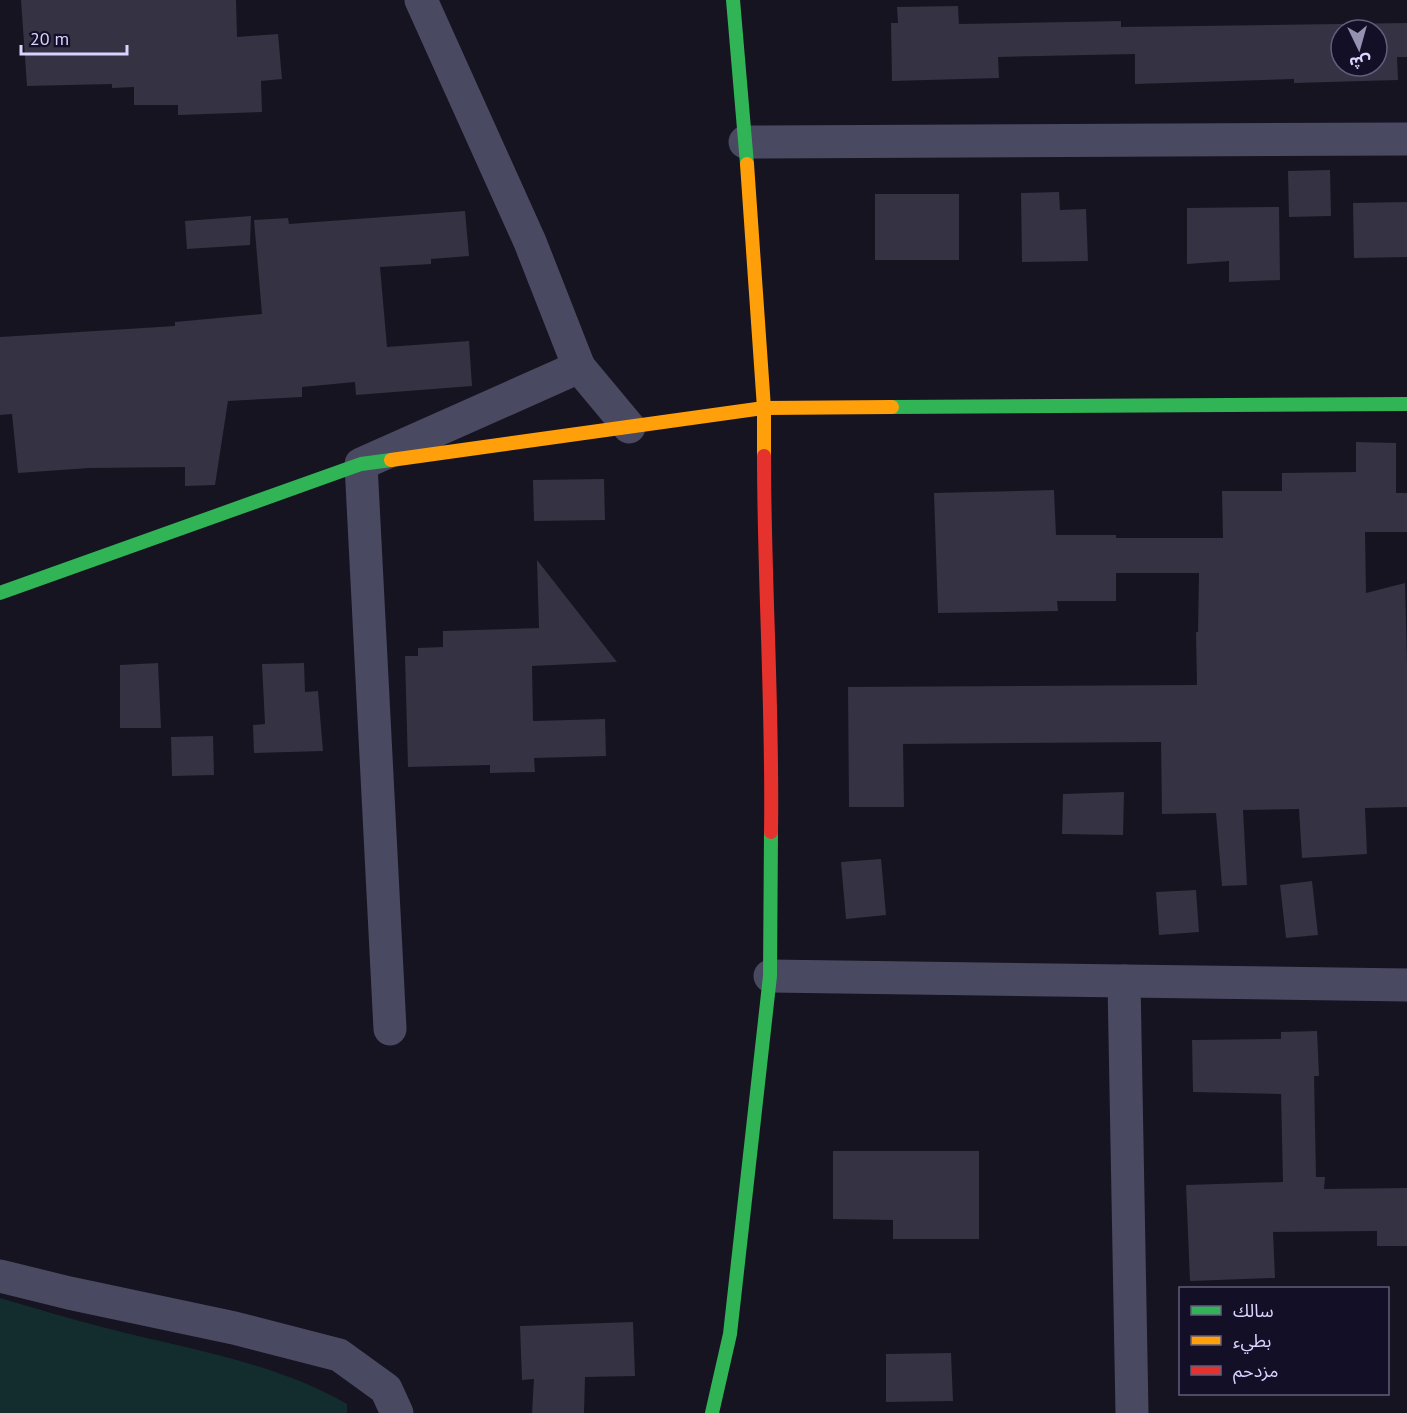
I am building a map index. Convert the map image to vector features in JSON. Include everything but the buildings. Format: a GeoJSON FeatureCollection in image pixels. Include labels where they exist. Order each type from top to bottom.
{"type":"FeatureCollection","features":[{"type":"Feature","properties":{"kind":"street"},"geometry":{"type":"LineString","coordinates":[[421,0],[530,242],[579,367],[629,427]]}},
{"type":"Feature","properties":{"kind":"street"},"geometry":{"type":"LineString","coordinates":[[712,1413],[730,1334],[770,976],[772,772],[764,574],[764,408],[746,142],[733,0]]}},
{"type":"Feature","properties":{"kind":"street"},"geometry":{"type":"LineString","coordinates":[[746,142],[1407,139]]}},
{"type":"Feature","properties":{"kind":"street"},"geometry":{"type":"LineString","coordinates":[[0,593],[361,464],[579,367]]}},
{"type":"Feature","properties":{"kind":"street"},"geometry":{"type":"LineString","coordinates":[[361,464],[764,408],[1407,404]]}},
{"type":"Feature","properties":{"kind":"street"},"geometry":{"type":"LineString","coordinates":[[361,464],[390,1029]]}},
{"type":"Feature","properties":{"kind":"street"},"geometry":{"type":"LineString","coordinates":[[770,976],[1407,985]]}},
{"type":"Feature","properties":{"kind":"street"},"geometry":{"type":"LineString","coordinates":[[1124,981],[1132,1413]]}},
{"type":"Feature","properties":{"kind":"street"},"geometry":{"type":"LineString","coordinates":[[0,1276],[234,1328],[339,1355],[386,1389],[397,1413]]}},
{"type":"Feature","properties":{"kind":"green space"},"geometry":{"type":"Polygon","coordinates":[[[0,1298],[93,1325],[260,1367],[290,1377],[347,1404],[347,1413],[0,1413],[0,1298]]]}},
{"type":"Feature","properties":{"kind":"traffic: fast"},"geometry":{"type":"LineString","coordinates":[[733,0],[747,164]]}},
{"type":"Feature","properties":{"kind":"traffic: fast"},"geometry":{"type":"LineString","coordinates":[[892,407],[1407,404]]}},
{"type":"Feature","properties":{"kind":"traffic: fast"},"geometry":{"type":"LineString","coordinates":[[0,593],[361,464],[391,460]]}},
{"type":"Feature","properties":{"kind":"traffic: fast"},"geometry":{"type":"LineString","coordinates":[[712,1413],[730,1334],[770,976],[771,832]]}},
{"type":"Feature","properties":{"kind":"traffic: slow"},"geometry":{"type":"LineString","coordinates":[[747,164],[764,408],[764,456]]}},
{"type":"Feature","properties":{"kind":"traffic: slow"},"geometry":{"type":"LineString","coordinates":[[391,460],[764,408],[892,407]]}},
{"type":"Feature","properties":{"kind":"traffic: jam"},"geometry":{"type":"LineString","coordinates":[[764,456],[771,832]]}}]}
